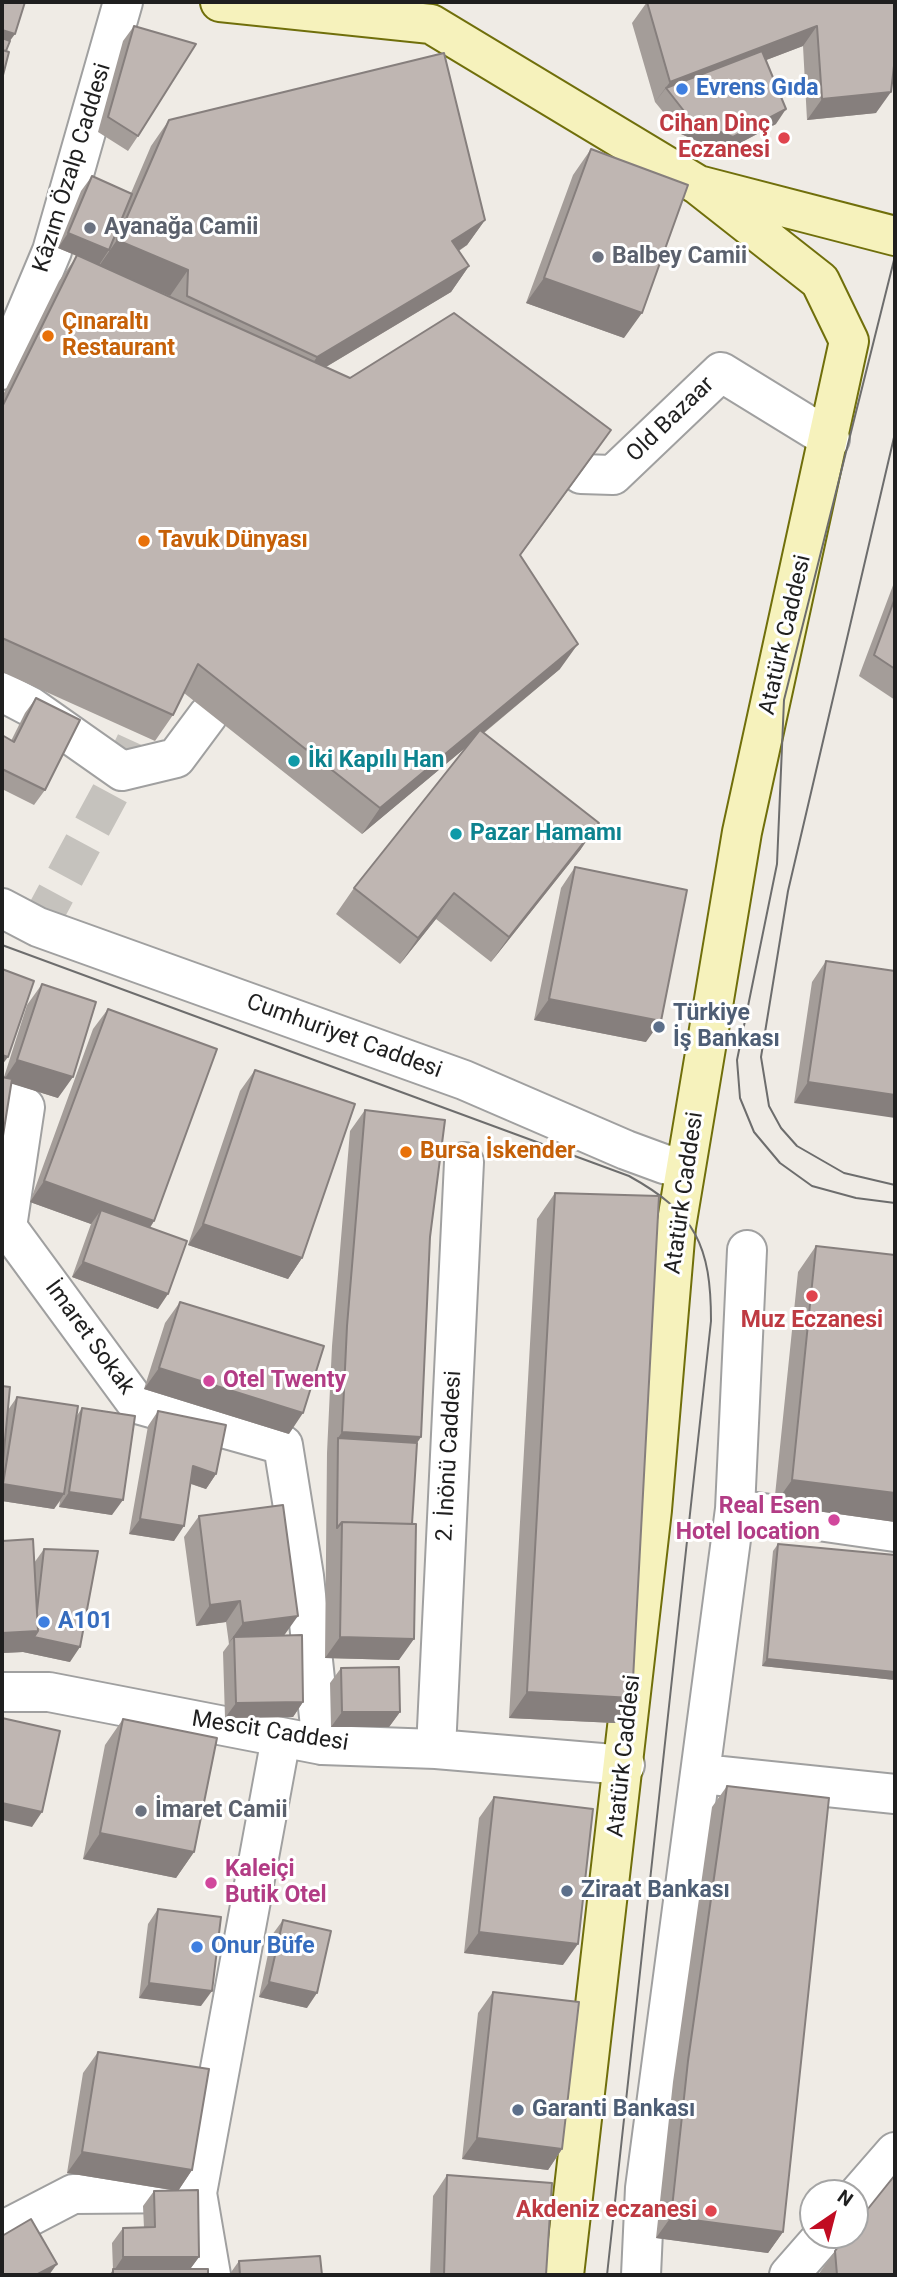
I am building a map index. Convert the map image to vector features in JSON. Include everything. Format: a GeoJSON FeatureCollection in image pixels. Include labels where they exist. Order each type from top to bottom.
{"type":"FeatureCollection","features":[{"type":"Feature","properties":{"kind":"street","name":"Kâzım Özalp Caddesi"},"geometry":{"type":"LineString","coordinates":[[2,370],[52,251],[123,2]]}},
{"type":"Feature","properties":{"kind":"street"},"geometry":{"type":"LineString","coordinates":[[220,2],[432,13],[698,185],[895,236]]}},
{"type":"Feature","properties":{"kind":"street","name":"Atatürk Caddesi"},"geometry":{"type":"LineString","coordinates":[[564,2275],[625,1765],[652,1510],[676,1227],[742,832],[830,439],[849,341],[820,281],[698,185]]}},
{"type":"Feature","properties":{"kind":"street","name":"Old Bazaar"},"geometry":{"type":"LineString","coordinates":[[581,474],[613,475],[721,372],[830,439]]}},
{"type":"Feature","properties":{"kind":"street"},"geometry":{"type":"LineString","coordinates":[[2,692],[31,707],[121,771],[176,758],[208,715]]}},
{"type":"Feature","properties":{"kind":"street","name":"Cumhuriyet Caddesi"},"geometry":{"type":"LineString","coordinates":[[2,908],[38,928],[464,1080],[626,1150],[664,1164],[685,1168]]}},
{"type":"Feature","properties":{"kind":"street","name":"İmaret Sokak"},"geometry":{"type":"LineString","coordinates":[[2,1099],[25,1107],[7,1227],[137,1404],[283,1445],[304,1576],[322,1745]]}},
{"type":"Feature","properties":{"kind":"street","name":"2. İnönü Caddesi"},"geometry":{"type":"LineString","coordinates":[[436,1749],[464,1163]]}},
{"type":"Feature","properties":{"kind":"street"},"geometry":{"type":"LineString","coordinates":[[641,2275],[645,2188],[702,1774],[734,1509],[747,1250]]}},
{"type":"Feature","properties":{"kind":"street"},"geometry":{"type":"LineString","coordinates":[[734,1509],[895,1532]]}},
{"type":"Feature","properties":{"kind":"street","name":"Mescit Caddesi"},"geometry":{"type":"LineString","coordinates":[[2,1692],[49,1692],[322,1745],[436,1749],[625,1765]]}},
{"type":"Feature","properties":{"kind":"street"},"geometry":{"type":"LineString","coordinates":[[211,2275],[197,2193],[281,1738]]}},
{"type":"Feature","properties":{"kind":"street"},"geometry":{"type":"LineString","coordinates":[[702,1774],[895,1794]]}},
{"type":"Feature","properties":{"kind":"street"},"geometry":{"type":"LineString","coordinates":[[869,2182],[895,2152]]}},
{"type":"Feature","properties":{"kind":"street"},"geometry":{"type":"LineString","coordinates":[[2,2231],[73,2194],[197,2193]]}},
{"type":"Feature","properties":{"kind":"street"},"geometry":{"type":"LineString","coordinates":[[789,2275],[812,2249]]}},
{"type":"Feature","properties":{"kind":"building"},"geometry":{"type":"Polygon","coordinates":[[[2,2],[25,2],[15,34],[2,30],[2,2]]]}},
{"type":"Feature","properties":{"kind":"building"},"geometry":{"type":"Polygon","coordinates":[[[647,2],[895,2],[895,57],[891,92],[822,99],[817,26],[670,82],[647,2]]]}},
{"type":"Feature","properties":{"kind":"building"},"geometry":{"type":"Polygon","coordinates":[[[134,26],[196,44],[138,136],[108,117],[134,26]]]}},
{"type":"Feature","properties":{"kind":"building"},"geometry":{"type":"Polygon","coordinates":[[[2,38],[10,41],[6,51],[2,50],[2,38]]]}},
{"type":"Feature","properties":{"kind":"building"},"geometry":{"type":"Polygon","coordinates":[[[2,50],[9,52],[2,79],[2,50]]]}},
{"type":"Feature","properties":{"kind":"building"},"geometry":{"type":"Polygon","coordinates":[[[762,51],[786,109],[733,137],[691,120],[666,88],[762,51]]]}},
{"type":"Feature","properties":{"kind":"building"},"geometry":{"type":"Polygon","coordinates":[[[444,53],[485,220],[452,241],[469,266],[317,357],[187,296],[188,270],[117,240],[169,120],[444,53]]]}},
{"type":"Feature","properties":{"kind":"building","name":"Balbey Camii"},"geometry":{"type":"Polygon","coordinates":[[[591,149],[688,185],[642,313],[544,278],[591,149]]]}},
{"type":"Feature","properties":{"kind":"building","name":"Ayanağa Camii"},"geometry":{"type":"Polygon","coordinates":[[[92,176],[132,194],[109,250],[68,233],[92,176]]]}},
{"type":"Feature","properties":{"kind":"building"},"geometry":{"type":"Polygon","coordinates":[[[77,255],[350,378],[454,313],[611,430],[520,555],[578,644],[380,808],[198,664],[173,715],[2,638],[2,407],[77,255]]]}},
{"type":"Feature","properties":{"kind":"building"},"geometry":{"type":"Polygon","coordinates":[[[895,598],[895,669],[874,655],[895,598]]]}},
{"type":"Feature","properties":{"kind":"building"},"geometry":{"type":"Polygon","coordinates":[[[36,698],[80,720],[45,790],[2,769],[2,735],[14,742],[36,698]]]}},
{"type":"Feature","properties":{"kind":"building"},"geometry":{"type":"Polygon","coordinates":[[[480,730],[599,823],[509,937],[454,893],[418,938],[354,888],[480,730]]]}},
{"type":"Feature","properties":{"kind":"building"},"geometry":{"type":"Polygon","coordinates":[[[575,867],[687,890],[661,1021],[549,999],[575,867]]]}},
{"type":"Feature","properties":{"kind":"building"},"geometry":{"type":"Polygon","coordinates":[[[826,961],[895,971],[895,1095],[808,1082],[826,961]]]}},
{"type":"Feature","properties":{"kind":"building"},"geometry":{"type":"Polygon","coordinates":[[[2,969],[34,981],[8,1057],[2,1055],[2,969]]]}},
{"type":"Feature","properties":{"kind":"building"},"geometry":{"type":"Polygon","coordinates":[[[42,984],[96,1002],[73,1077],[17,1060],[42,984]]]}},
{"type":"Feature","properties":{"kind":"building"},"geometry":{"type":"Polygon","coordinates":[[[108,1009],[217,1049],[154,1221],[44,1181],[108,1009]]]}},
{"type":"Feature","properties":{"kind":"building"},"geometry":{"type":"Polygon","coordinates":[[[255,1070],[355,1104],[302,1258],[203,1224],[255,1070]]]}},
{"type":"Feature","properties":{"kind":"building"},"geometry":{"type":"Polygon","coordinates":[[[2,1077],[12,1079],[2,1142],[2,1077]]]}},
{"type":"Feature","properties":{"kind":"building"},"geometry":{"type":"Polygon","coordinates":[[[365,1110],[445,1120],[430,1237],[421,1437],[342,1432],[347,1326],[365,1110]]]}},
{"type":"Feature","properties":{"kind":"building"},"geometry":{"type":"Polygon","coordinates":[[[555,1193],[659,1196],[632,1698],[527,1692],[555,1193]]]}},
{"type":"Feature","properties":{"kind":"building"},"geometry":{"type":"Polygon","coordinates":[[[101,1210],[187,1241],[168,1294],[83,1262],[101,1210]]]}},
{"type":"Feature","properties":{"kind":"building"},"geometry":{"type":"Polygon","coordinates":[[[816,1246],[895,1255],[895,1493],[792,1480],[816,1246]]]}},
{"type":"Feature","properties":{"kind":"building"},"geometry":{"type":"Polygon","coordinates":[[[180,1302],[324,1346],[303,1413],[159,1368],[180,1302]]]}},
{"type":"Feature","properties":{"kind":"building"},"geometry":{"type":"Polygon","coordinates":[[[2,1386],[10,1387],[2,1472],[2,1386]]]}},
{"type":"Feature","properties":{"kind":"building"},"geometry":{"type":"Polygon","coordinates":[[[17,1397],[78,1406],[64,1494],[3,1484],[17,1397]]]}},
{"type":"Feature","properties":{"kind":"building"},"geometry":{"type":"Polygon","coordinates":[[[82,1408],[135,1416],[123,1500],[69,1492],[82,1408]]]}},
{"type":"Feature","properties":{"kind":"building"},"geometry":{"type":"Polygon","coordinates":[[[158,1411],[226,1425],[216,1474],[193,1466],[184,1526],[140,1519],[158,1411]]]}},
{"type":"Feature","properties":{"kind":"building"},"geometry":{"type":"Polygon","coordinates":[[[338,1438],[417,1443],[412,1524],[342,1522],[337,1528],[338,1438]]]}},
{"type":"Feature","properties":{"kind":"building"},"geometry":{"type":"Polygon","coordinates":[[[283,1505],[298,1616],[243,1623],[240,1601],[210,1605],[199,1516],[283,1505]]]}},
{"type":"Feature","properties":{"kind":"building"},"geometry":{"type":"Polygon","coordinates":[[[342,1522],[416,1524],[414,1639],[340,1637],[342,1522]]]}},
{"type":"Feature","properties":{"kind":"building"},"geometry":{"type":"Polygon","coordinates":[[[33,1539],[38,1631],[2,1633],[2,1541],[33,1539]]]}},
{"type":"Feature","properties":{"kind":"building"},"geometry":{"type":"Polygon","coordinates":[[[778,1544],[895,1555],[895,1672],[767,1659],[778,1544]]]}},
{"type":"Feature","properties":{"kind":"building"},"geometry":{"type":"Polygon","coordinates":[[[44,1549],[98,1551],[80,1647],[34,1637],[38,1631],[37,1611],[44,1549]]]}},
{"type":"Feature","properties":{"kind":"building"},"geometry":{"type":"Polygon","coordinates":[[[302,1635],[303,1702],[236,1703],[234,1637],[302,1635]]]}},
{"type":"Feature","properties":{"kind":"building"},"geometry":{"type":"Polygon","coordinates":[[[399,1667],[400,1712],[342,1712],[341,1668],[399,1667]]]}},
{"type":"Feature","properties":{"kind":"building"},"geometry":{"type":"Polygon","coordinates":[[[2,1718],[60,1731],[42,1812],[2,1803],[2,1718]]]}},
{"type":"Feature","properties":{"kind":"building","name":"İmaret Camii"},"geometry":{"type":"Polygon","coordinates":[[[123,1719],[217,1738],[194,1852],[100,1833],[123,1719]]]}},
{"type":"Feature","properties":{"kind":"building"},"geometry":{"type":"Polygon","coordinates":[[[727,1786],[829,1798],[783,2232],[671,2217],[688,2061],[727,1786]]]}},
{"type":"Feature","properties":{"kind":"building"},"geometry":{"type":"Polygon","coordinates":[[[494,1797],[593,1809],[578,1944],[479,1932],[494,1797]]]}},
{"type":"Feature","properties":{"kind":"building"},"geometry":{"type":"Polygon","coordinates":[[[158,1909],[221,1917],[212,1991],[149,1983],[158,1909]]]}},
{"type":"Feature","properties":{"kind":"building"},"geometry":{"type":"Polygon","coordinates":[[[283,1920],[331,1931],[317,1993],[269,1982],[283,1920]]]}},
{"type":"Feature","properties":{"kind":"building"},"geometry":{"type":"Polygon","coordinates":[[[493,1992],[579,2002],[562,2149],[477,2138],[493,1992]]]}},
{"type":"Feature","properties":{"kind":"building"},"geometry":{"type":"Polygon","coordinates":[[[98,2052],[209,2069],[192,2170],[82,2152],[98,2052]]]}},
{"type":"Feature","properties":{"kind":"building"},"geometry":{"type":"Polygon","coordinates":[[[447,2175],[552,2183],[546,2275],[444,2275],[447,2175]]]}},
{"type":"Feature","properties":{"kind":"building"},"geometry":{"type":"Polygon","coordinates":[[[895,2175],[895,2275],[837,2275],[836,2249],[869,2249],[869,2208],[895,2175]]]}},
{"type":"Feature","properties":{"kind":"building"},"geometry":{"type":"Polygon","coordinates":[[[198,2190],[199,2257],[123,2257],[123,2228],[155,2227],[154,2191],[198,2190]]]}},
{"type":"Feature","properties":{"kind":"building"},"geometry":{"type":"Polygon","coordinates":[[[31,2219],[57,2264],[36,2275],[2,2275],[2,2236],[31,2219]]]}},
{"type":"Feature","properties":{"kind":"building"},"geometry":{"type":"Polygon","coordinates":[[[320,2256],[322,2275],[240,2275],[239,2261],[320,2256]]]}},
{"type":"Feature","properties":{"kind":"building"},"geometry":{"type":"Polygon","coordinates":[[[113,2269],[208,2269],[208,2275],[113,2275],[113,2269]]]}},
{"type":"Feature","properties":{"kind":"tunnel"},"geometry":{"type":"LineString","coordinates":[[38,927],[122,771],[161,686]]}},
{"type":"Feature","properties":{"kind":"tram line"},"geometry":{"type":"LineString","coordinates":[[895,256],[784,700],[777,864],[737,1060],[740,1098],[754,1132],[780,1163],[812,1186],[856,1198],[895,1203]]}},
{"type":"Feature","properties":{"kind":"tram line"},"geometry":{"type":"LineString","coordinates":[[895,433],[788,891],[761,1057],[769,1106],[781,1128],[797,1146],[844,1173],[895,1185]]}},
{"type":"Feature","properties":{"kind":"tram line"},"geometry":{"type":"LineString","coordinates":[[2,945],[629,1176],[670,1204],[695,1234],[708,1272],[711,1321],[607,2275]]}},
{"type":"Feature","properties":{"kind":"place","name":"Evrens Gıda"},"geometry":{"type":"Point","coordinates":[682,89]}},
{"type":"Feature","properties":{"kind":"place","name":"Cihan Dinç Eczanesi"},"geometry":{"type":"Point","coordinates":[784,138]}},
{"type":"Feature","properties":{"kind":"place","name":"Ayanağa Camii"},"geometry":{"type":"Point","coordinates":[90,228]}},
{"type":"Feature","properties":{"kind":"place","name":"Balbey Camii"},"geometry":{"type":"Point","coordinates":[598,257]}},
{"type":"Feature","properties":{"kind":"place","name":"Çınaraltı Restaurant"},"geometry":{"type":"Point","coordinates":[48,336]}},
{"type":"Feature","properties":{"kind":"place","name":"Tavuk Dünyası"},"geometry":{"type":"Point","coordinates":[144,541]}},
{"type":"Feature","properties":{"kind":"place","name":"İki Kapılı Han"},"geometry":{"type":"Point","coordinates":[294,761]}},
{"type":"Feature","properties":{"kind":"place","name":"Pazar Hamamı"},"geometry":{"type":"Point","coordinates":[456,834]}},
{"type":"Feature","properties":{"kind":"place","name":"Türkiye İş Bankası"},"geometry":{"type":"Point","coordinates":[659,1027]}},
{"type":"Feature","properties":{"kind":"place","name":"Bursa İskender"},"geometry":{"type":"Point","coordinates":[406,1152]}},
{"type":"Feature","properties":{"kind":"place","name":"Muz Eczanesi"},"geometry":{"type":"Point","coordinates":[812,1296]}},
{"type":"Feature","properties":{"kind":"place","name":"Otel Twenty"},"geometry":{"type":"Point","coordinates":[209,1381]}},
{"type":"Feature","properties":{"kind":"place","name":"Real Esen Hotel location"},"geometry":{"type":"Point","coordinates":[834,1520]}},
{"type":"Feature","properties":{"kind":"place","name":"A101"},"geometry":{"type":"Point","coordinates":[44,1622]}},
{"type":"Feature","properties":{"kind":"place","name":"İmaret Camii"},"geometry":{"type":"Point","coordinates":[141,1811]}},
{"type":"Feature","properties":{"kind":"place","name":"Kaleiçi Butik Otel"},"geometry":{"type":"Point","coordinates":[211,1883]}},
{"type":"Feature","properties":{"kind":"place","name":"Ziraat Bankası"},"geometry":{"type":"Point","coordinates":[567,1891]}},
{"type":"Feature","properties":{"kind":"place","name":"Onur Büfe"},"geometry":{"type":"Point","coordinates":[197,1947]}},
{"type":"Feature","properties":{"kind":"place","name":"Garanti Bankası"},"geometry":{"type":"Point","coordinates":[518,2110]}},
{"type":"Feature","properties":{"kind":"place","name":"Akdeniz eczanesi"},"geometry":{"type":"Point","coordinates":[711,2211]}}]}
